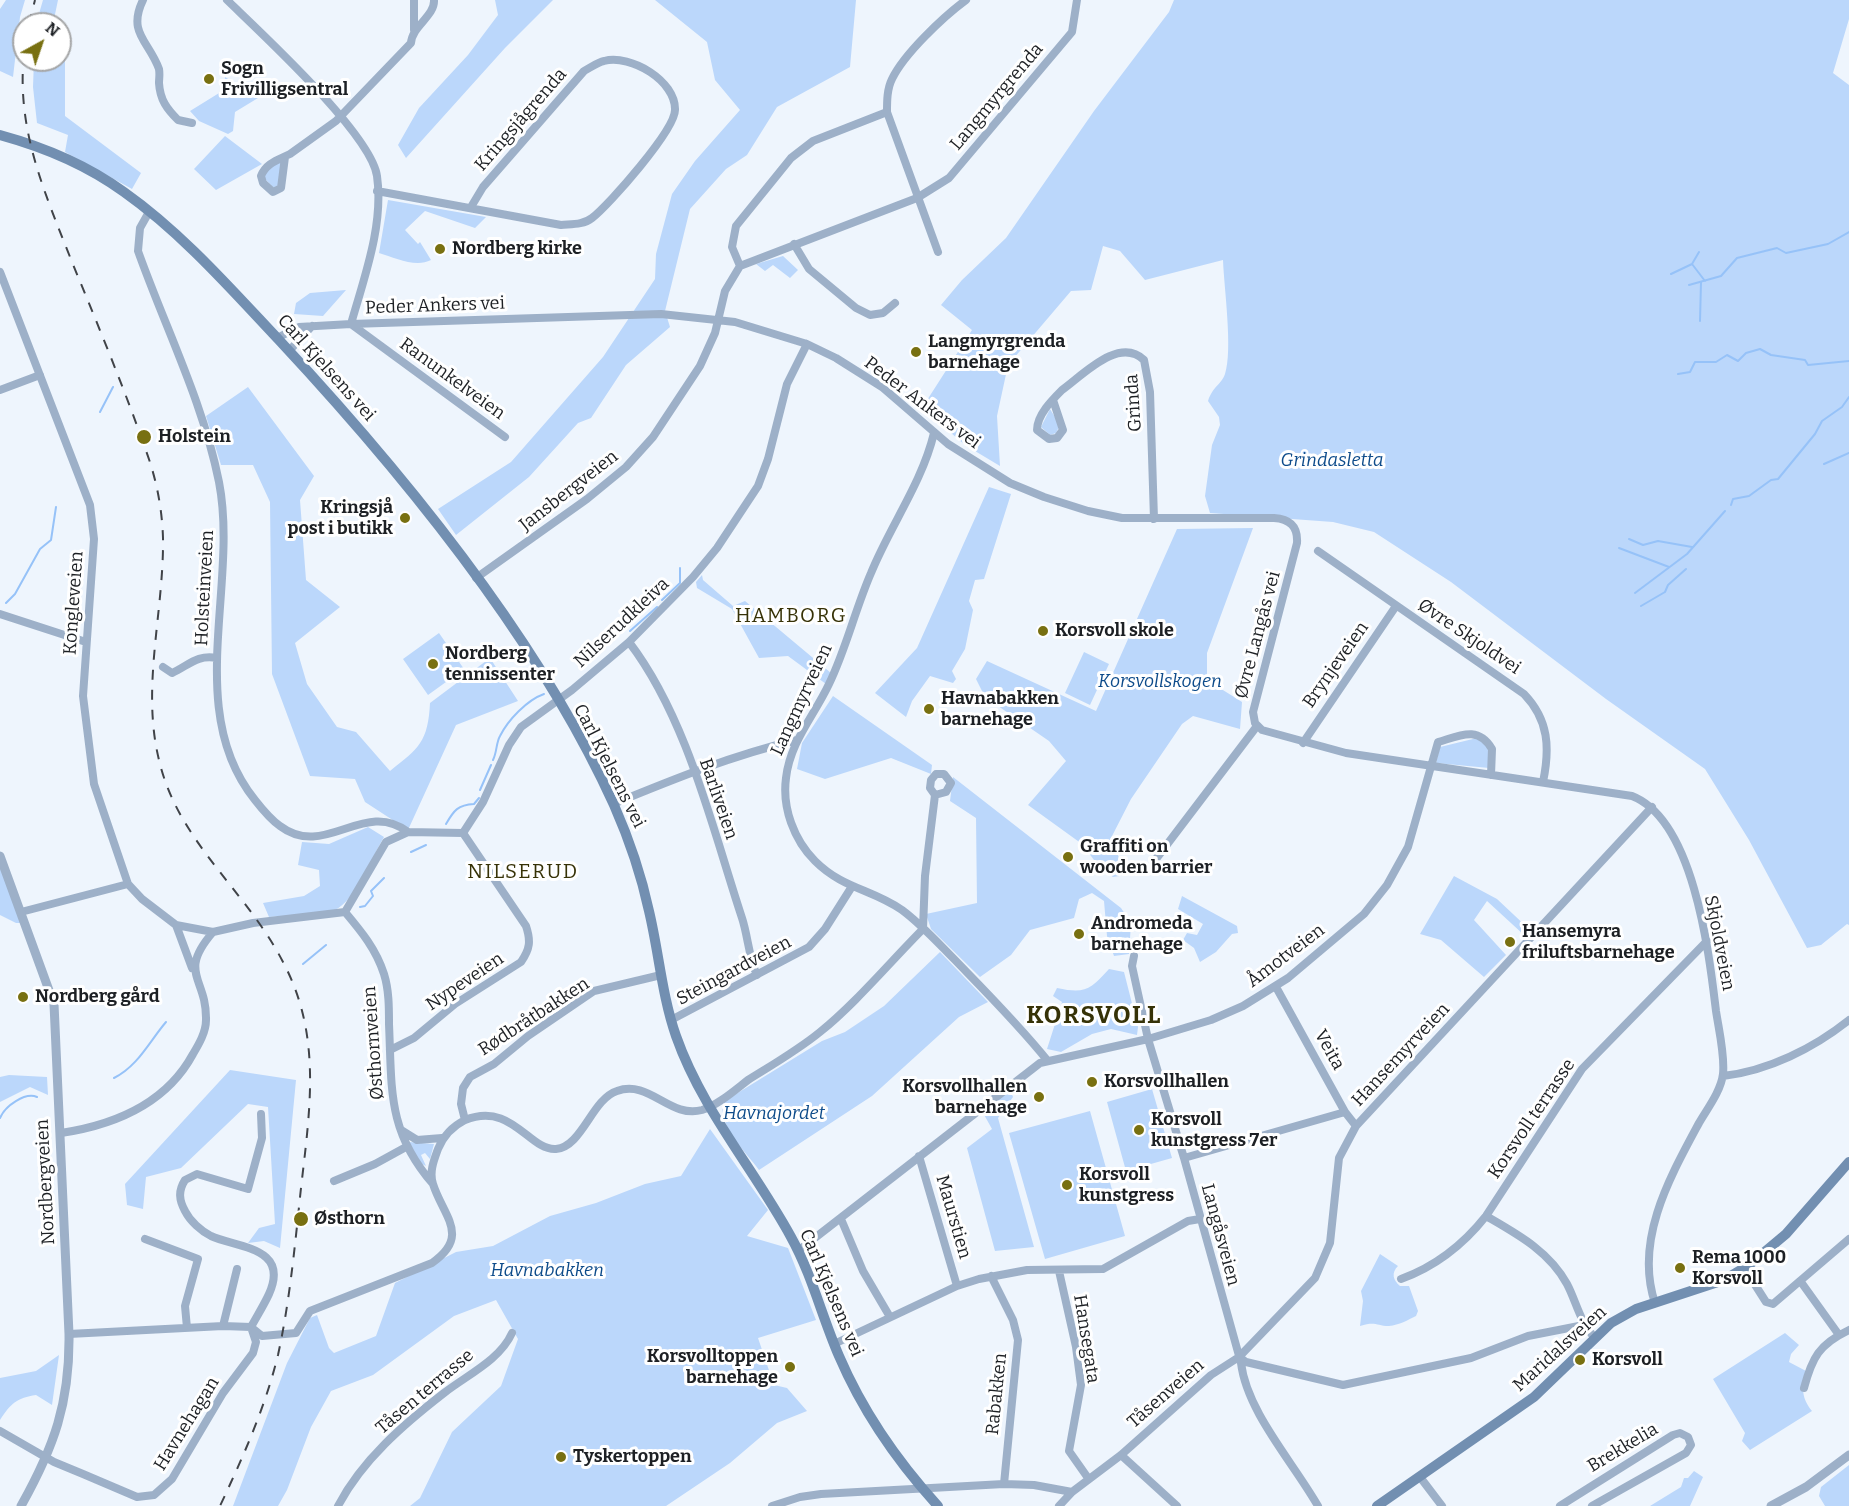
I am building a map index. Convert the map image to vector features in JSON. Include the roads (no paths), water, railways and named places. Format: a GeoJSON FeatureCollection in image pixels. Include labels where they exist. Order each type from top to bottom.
{"type":"FeatureCollection","features":[{"type":"Feature","properties":{"kind":"main road","name":"Carl Kjelsens vei"},"geometry":{"type":"LineString","coordinates":[[0,135],[47,150],[112,183],[149,212],[210,268],[289,351],[383,458],[476,578],[557,700],[613,804],[645,889],[671,1020],[689,1068],[709,1107],[798,1251],[834,1344],[871,1419],[923,1490],[938,1506]]}},
{"type":"Feature","properties":{"kind":"main road","name":"Maridalsveien"},"geometry":{"type":"LineString","coordinates":[[1377,1506],[1534,1397],[1594,1337],[1618,1318],[1713,1284],[1745,1269],[1790,1230],[1849,1162]]}},
{"type":"Feature","properties":{"kind":"street"},"geometry":{"type":"LineString","coordinates":[[143,0],[138,10],[137,24],[140,36],[158,67],[161,98],[178,120],[183,123],[192,123]]}},
{"type":"Feature","properties":{"kind":"street"},"geometry":{"type":"LineString","coordinates":[[285,157],[281,188],[273,192],[263,183],[261,176],[266,166],[285,157],[341,115],[411,43],[414,30],[414,0]]}},
{"type":"Feature","properties":{"kind":"street"},"geometry":{"type":"LineString","coordinates":[[414,30],[432,9],[434,0]]}},
{"type":"Feature","properties":{"kind":"street"},"geometry":{"type":"LineString","coordinates":[[938,252],[887,112],[887,95],[892,79],[932,29],[966,0]]}},
{"type":"Feature","properties":{"kind":"street","name":"Langmyrgrenda"},"geometry":{"type":"LineString","coordinates":[[740,266],[917,198],[949,178],[1072,32],[1077,0]]}},
{"type":"Feature","properties":{"kind":"street"},"geometry":{"type":"LineString","coordinates":[[232,2],[341,115],[372,161],[377,175],[377,216],[370,254],[351,324]]}},
{"type":"Feature","properties":{"kind":"street","name":"Kringsjågrenda"},"geometry":{"type":"LineString","coordinates":[[377,191],[561,225],[580,224],[591,219],[671,127],[676,111],[672,93],[663,80],[648,70],[630,64],[605,60],[584,71],[483,187],[471,207]]}},
{"type":"Feature","properties":{"kind":"street"},"geometry":{"type":"LineString","coordinates":[[718,320],[725,291],[740,266],[732,248],[735,226],[790,158],[813,141],[887,112]]}},
{"type":"Feature","properties":{"kind":"street","name":"Holsteinveien"},"geometry":{"type":"LineString","coordinates":[[149,212],[140,228],[138,251],[206,429],[220,486],[223,520],[217,658],[221,729],[227,752],[251,795],[279,826],[292,833],[320,837],[372,820],[395,822],[408,832]]}},
{"type":"Feature","properties":{"kind":"street"},"geometry":{"type":"LineString","coordinates":[[794,244],[809,269],[863,313],[883,313],[895,303]]}},
{"type":"Feature","properties":{"kind":"street","name":"Kongleveien"},"geometry":{"type":"LineString","coordinates":[[0,272],[90,505],[93,539],[83,706],[89,760],[98,799],[128,884],[142,899],[176,925],[213,932]]}},
{"type":"Feature","properties":{"kind":"street","name":"Peder Ankers vei"},"geometry":{"type":"LineString","coordinates":[[277,338],[292,329],[351,324],[661,314],[718,320],[761,328],[807,344],[836,358],[882,387],[934,433],[1010,483],[1044,497],[1106,515],[1154,519],[1274,518],[1289,521],[1294,527]]}},
{"type":"Feature","properties":{"kind":"street","name":"Jansbergveien"},"geometry":{"type":"LineString","coordinates":[[476,578],[563,518],[626,467],[653,437],[693,380],[708,349],[718,320]]}},
{"type":"Feature","properties":{"kind":"street","name":"Ranunkelveien"},"geometry":{"type":"LineString","coordinates":[[351,324],[506,437]]}},
{"type":"Feature","properties":{"kind":"street"},"geometry":{"type":"LineString","coordinates":[[289,351],[312,326]]}},
{"type":"Feature","properties":{"kind":"street","name":"Nilserudkleiva"},"geometry":{"type":"LineString","coordinates":[[463,833],[483,802],[515,734],[528,720],[557,700],[629,642],[693,578],[717,548],[758,486],[768,459],[787,384],[807,344]]}},
{"type":"Feature","properties":{"kind":"street","name":"Grinda"},"geometry":{"type":"LineString","coordinates":[[1053,400],[1064,430],[1057,438],[1048,439],[1039,433],[1037,427],[1053,400],[1112,355],[1127,351],[1144,360],[1150,392],[1154,519]]}},
{"type":"Feature","properties":{"kind":"street"},"geometry":{"type":"LineString","coordinates":[[0,390],[40,375]]}},
{"type":"Feature","properties":{"kind":"street","name":"Langmyrveien"},"geometry":{"type":"LineString","coordinates":[[934,433],[927,463],[896,519],[871,573],[833,677],[818,707],[797,740],[786,779],[786,801],[791,823],[801,843],[816,862],[834,878],[851,888],[898,908],[923,929],[967,972],[1047,1060]]}},
{"type":"Feature","properties":{"kind":"street","name":"Øvre Langås vei"},"geometry":{"type":"LineString","coordinates":[[1156,859],[1257,726],[1253,712],[1297,543],[1294,527]]}},
{"type":"Feature","properties":{"kind":"street","name":"Øvre Skjoldvei"},"geometry":{"type":"LineString","coordinates":[[1318,551],[1530,699],[1540,715],[1546,733],[1548,752],[1543,782]]}},
{"type":"Feature","properties":{"kind":"street","name":"Brynjeveien"},"geometry":{"type":"LineString","coordinates":[[1304,743],[1396,606]]}},
{"type":"Feature","properties":{"kind":"street"},"geometry":{"type":"LineString","coordinates":[[0,614],[86,642]]}},
{"type":"Feature","properties":{"kind":"street","name":"Barliveien"},"geometry":{"type":"LineString","coordinates":[[629,642],[669,707],[744,921],[758,975]]}},
{"type":"Feature","properties":{"kind":"street"},"geometry":{"type":"LineString","coordinates":[[163,667],[172,673],[192,660],[210,656],[217,658]]}},
{"type":"Feature","properties":{"kind":"street"},"geometry":{"type":"LineString","coordinates":[[1257,726],[1269,733],[1346,753],[1632,796],[1652,807]]}},
{"type":"Feature","properties":{"kind":"street","name":"Åmotveien"},"geometry":{"type":"LineString","coordinates":[[798,1251],[1020,1076],[1047,1060],[1148,1039],[1217,1018],[1276,987],[1358,919],[1379,897],[1404,856],[1438,742],[1474,732],[1492,749],[1491,775]]}},
{"type":"Feature","properties":{"kind":"street"},"geometry":{"type":"LineString","coordinates":[[613,804],[693,771],[762,748],[797,740]]}},
{"type":"Feature","properties":{"kind":"street"},"geometry":{"type":"LineString","coordinates":[[69,1334],[223,1326],[251,1327],[262,1336],[296,1334],[310,1311],[432,1263],[443,1255],[452,1241],[451,1222],[432,1184],[432,1167],[442,1138],[465,1120],[486,1117],[508,1121],[543,1146],[556,1149],[572,1141],[607,1097],[627,1088],[646,1091],[676,1108],[693,1111],[709,1107],[821,1032],[923,929],[925,876],[935,795]]}},
{"type":"Feature","properties":{"kind":"street","name":"Skjoldveien"},"geometry":{"type":"LineString","coordinates":[[1652,807],[1662,819],[1680,853],[1700,909],[1707,941],[1723,1076]]}},
{"type":"Feature","properties":{"kind":"street","name":"Hansemyrveien"},"geometry":{"type":"LineString","coordinates":[[1239,1357],[1297,1299],[1319,1272],[1330,1243],[1339,1158],[1356,1126],[1652,807]]}},
{"type":"Feature","properties":{"kind":"street"},"geometry":{"type":"LineString","coordinates":[[194,972],[200,947],[213,932],[345,912],[366,880],[380,849],[397,835],[408,832],[463,833]]}},
{"type":"Feature","properties":{"kind":"street","name":"Nypeveien"},"geometry":{"type":"LineString","coordinates":[[390,1050],[414,1038],[454,1004],[521,962],[528,952],[530,938],[526,926],[463,833]]}},
{"type":"Feature","properties":{"kind":"street","name":"Nordbergveien"},"geometry":{"type":"LineString","coordinates":[[0,856],[54,1004],[69,1334],[69,1371],[63,1410],[47,1458],[21,1506]]}},
{"type":"Feature","properties":{"kind":"street"},"geometry":{"type":"LineString","coordinates":[[21,912],[128,884]]}},
{"type":"Feature","properties":{"kind":"street","name":"Steingardveien"},"geometry":{"type":"LineString","coordinates":[[671,1020],[798,955],[817,940],[851,888]]}},
{"type":"Feature","properties":{"kind":"street","name":"Østhornveien"},"geometry":{"type":"LineString","coordinates":[[345,912],[366,937],[383,972],[389,1005],[393,1107],[406,1147],[432,1184]]}},
{"type":"Feature","properties":{"kind":"street"},"geometry":{"type":"LineString","coordinates":[[61,1133],[128,1115],[151,1101],[172,1083],[190,1059],[206,1023],[202,996],[176,925]]}},
{"type":"Feature","properties":{"kind":"street","name":"Korsvoll terrasse"},"geometry":{"type":"LineString","coordinates":[[1401,1279],[1440,1260],[1462,1243],[1486,1216],[1582,1069],[1707,941]]}},
{"type":"Feature","properties":{"kind":"street","name":"Langåsveien"},"geometry":{"type":"LineString","coordinates":[[1134,956],[1132,966],[1148,1039],[1184,1158],[1239,1357],[1244,1383],[1257,1411],[1318,1506]]}},
{"type":"Feature","properties":{"kind":"street","name":"Rødbråtbakken"},"geometry":{"type":"LineString","coordinates":[[465,1120],[461,1104],[463,1088],[470,1077],[494,1064],[528,1036],[594,991],[661,975]]}},
{"type":"Feature","properties":{"kind":"street","name":"Veita"},"geometry":{"type":"LineString","coordinates":[[1276,987],[1345,1112],[1356,1126]]}},
{"type":"Feature","properties":{"kind":"street"},"geometry":{"type":"LineString","coordinates":[[1655,1303],[1650,1280],[1649,1256],[1656,1215],[1675,1170],[1723,1076],[1791,1056],[1849,1020]]}},
{"type":"Feature","properties":{"kind":"street"},"geometry":{"type":"LineString","coordinates":[[1184,1158],[1345,1112]]}},
{"type":"Feature","properties":{"kind":"street"},"geometry":{"type":"LineString","coordinates":[[251,1327],[270,1293],[273,1278],[271,1264],[255,1249],[228,1242],[201,1230],[186,1214],[180,1201],[179,1191],[185,1180],[197,1174],[248,1189],[262,1138],[261,1114]]}},
{"type":"Feature","properties":{"kind":"street"},"geometry":{"type":"LineString","coordinates":[[400,1129],[417,1140],[442,1138]]}},
{"type":"Feature","properties":{"kind":"street"},"geometry":{"type":"LineString","coordinates":[[334,1181],[375,1164],[406,1147]]}},
{"type":"Feature","properties":{"kind":"street","name":"Maurstien"},"geometry":{"type":"LineString","coordinates":[[919,1156],[957,1286]]}},
{"type":"Feature","properties":{"kind":"street"},"geometry":{"type":"LineString","coordinates":[[1486,1216],[1532,1243],[1549,1259],[1566,1282],[1584,1325],[1594,1337]]}},
{"type":"Feature","properties":{"kind":"street"},"geometry":{"type":"LineString","coordinates":[[841,1219],[863,1271],[890,1317]]}},
{"type":"Feature","properties":{"kind":"street"},"geometry":{"type":"LineString","coordinates":[[834,1344],[957,1286],[991,1276],[1027,1270],[1096,1270],[1111,1266],[1188,1221],[1200,1219]]}},
{"type":"Feature","properties":{"kind":"street"},"geometry":{"type":"LineString","coordinates":[[145,1239],[198,1259],[185,1306],[187,1328]]}},
{"type":"Feature","properties":{"kind":"street"},"geometry":{"type":"LineString","coordinates":[[1745,1269],[1770,1305],[1801,1282],[1849,1239]]}},
{"type":"Feature","properties":{"kind":"street"},"geometry":{"type":"LineString","coordinates":[[223,1326],[237,1269]]}},
{"type":"Feature","properties":{"kind":"street","name":"Hansegata"},"geometry":{"type":"LineString","coordinates":[[1059,1270],[1081,1385],[1069,1451],[1088,1478]]}},
{"type":"Feature","properties":{"kind":"street","name":"Rabakken"},"geometry":{"type":"LineString","coordinates":[[991,1276],[1013,1320],[1018,1340],[1004,1484]]}},
{"type":"Feature","properties":{"kind":"street"},"geometry":{"type":"LineString","coordinates":[[1801,1282],[1839,1335]]}},
{"type":"Feature","properties":{"kind":"street"},"geometry":{"type":"LineString","coordinates":[[1239,1357],[1246,1362],[1343,1385],[1472,1358],[1531,1335],[1584,1325]]}},
{"type":"Feature","properties":{"kind":"street","name":"Havnehagan"},"geometry":{"type":"LineString","coordinates":[[0,1431],[47,1458],[137,1497],[154,1495],[172,1479],[223,1393],[253,1353],[256,1342],[251,1327]]}},
{"type":"Feature","properties":{"kind":"street"},"geometry":{"type":"LineString","coordinates":[[1804,1388],[1814,1357],[1839,1335],[1849,1330]]}},
{"type":"Feature","properties":{"kind":"street","name":"Tåsen terrasse"},"geometry":{"type":"LineString","coordinates":[[338,1506],[387,1441],[445,1392],[506,1346],[512,1333]]}},
{"type":"Feature","properties":{"kind":"street","name":"Tåsenveien"},"geometry":{"type":"LineString","coordinates":[[1059,1506],[1088,1478],[1121,1455],[1211,1375],[1239,1357]]}},
{"type":"Feature","properties":{"kind":"street","name":"Brekkelia"},"geometry":{"type":"LineString","coordinates":[[1560,1506],[1673,1435],[1680,1433],[1688,1437],[1691,1445],[1686,1453],[1592,1506]]}},
{"type":"Feature","properties":{"kind":"street"},"geometry":{"type":"LineString","coordinates":[[1121,1455],[1177,1506]]}},
{"type":"Feature","properties":{"kind":"street"},"geometry":{"type":"LineString","coordinates":[[1771,1506],[1806,1487],[1849,1455]]}},
{"type":"Feature","properties":{"kind":"street"},"geometry":{"type":"LineString","coordinates":[[1420,1477],[1442,1506]]}},
{"type":"Feature","properties":{"kind":"street"},"geometry":{"type":"LineString","coordinates":[[772,1506],[800,1497],[821,1494],[1004,1484],[1034,1485],[1072,1492]]}},
{"type":"Feature","properties":{"kind":"waterway"},"geometry":{"type":"LineString","coordinates":[[1689,285],[1721,276],[1737,258],[1777,248],[1786,253],[1828,244],[1849,232]]}},
{"type":"Feature","properties":{"kind":"waterway"},"geometry":{"type":"LineString","coordinates":[[1671,274],[1692,264],[1699,252]]}},
{"type":"Feature","properties":{"kind":"waterway"},"geometry":{"type":"LineString","coordinates":[[1692,264],[1705,281]]}},
{"type":"Feature","properties":{"kind":"waterway"},"geometry":{"type":"LineString","coordinates":[[1700,321],[1701,282]]}},
{"type":"Feature","properties":{"kind":"waterway"},"geometry":{"type":"LineString","coordinates":[[1678,374],[1690,372],[1695,362],[1716,362],[1727,355],[1738,361],[1746,353],[1760,349],[1771,355],[1805,360],[1808,365],[1849,361]]}},
{"type":"Feature","properties":{"kind":"waterway"},"geometry":{"type":"LineString","coordinates":[[100,412],[113,387]]}},
{"type":"Feature","properties":{"kind":"waterway"},"geometry":{"type":"LineString","coordinates":[[1731,505],[1733,499],[1749,496],[1771,480],[1778,479],[1815,434],[1822,421],[1842,407],[1849,397]]}},
{"type":"Feature","properties":{"kind":"waterway"},"geometry":{"type":"LineString","coordinates":[[1824,464],[1849,453]]}},
{"type":"Feature","properties":{"kind":"waterway"},"geometry":{"type":"LineString","coordinates":[[6,603],[15,594],[40,549],[51,540],[56,507]]}},
{"type":"Feature","properties":{"kind":"waterway"},"geometry":{"type":"LineString","coordinates":[[1635,593],[1687,554],[1725,511]]}},
{"type":"Feature","properties":{"kind":"waterway"},"geometry":{"type":"LineString","coordinates":[[1629,539],[1643,545],[1658,541],[1692,547]]}},
{"type":"Feature","properties":{"kind":"waterway"},"geometry":{"type":"LineString","coordinates":[[1619,548],[1669,567]]}},
{"type":"Feature","properties":{"kind":"waterway"},"geometry":{"type":"LineString","coordinates":[[662,600],[680,583],[680,568]]}},
{"type":"Feature","properties":{"kind":"waterway"},"geometry":{"type":"LineString","coordinates":[[1641,606],[1665,592],[1668,585],[1686,569]]}},
{"type":"Feature","properties":{"kind":"waterway"},"geometry":{"type":"LineString","coordinates":[[630,631],[657,607]]}},
{"type":"Feature","properties":{"kind":"waterway"},"geometry":{"type":"LineString","coordinates":[[493,760],[503,730],[519,711],[544,694]]}},
{"type":"Feature","properties":{"kind":"waterway"},"geometry":{"type":"LineString","coordinates":[[480,790],[491,765]]}},
{"type":"Feature","properties":{"kind":"waterway"},"geometry":{"type":"LineString","coordinates":[[446,824],[457,809],[474,804],[479,798]]}},
{"type":"Feature","properties":{"kind":"waterway"},"geometry":{"type":"LineString","coordinates":[[411,852],[426,845]]}},
{"type":"Feature","properties":{"kind":"waterway"},"geometry":{"type":"LineString","coordinates":[[360,907],[365,906],[373,896],[371,891],[384,878]]}},
{"type":"Feature","properties":{"kind":"waterway"},"geometry":{"type":"LineString","coordinates":[[303,964],[326,945]]}},
{"type":"Feature","properties":{"kind":"waterway"},"geometry":{"type":"LineString","coordinates":[[114,1078],[137,1060],[166,1022]]}},
{"type":"Feature","properties":{"kind":"waterway"},"geometry":{"type":"LineString","coordinates":[[0,1118],[6,1109],[21,1098],[37,1097]]}},
{"type":"Feature","properties":{"kind":"railway"},"geometry":{"type":"LineString","coordinates":[[32,12],[35,0]]}},
{"type":"Feature","properties":{"kind":"railway"},"geometry":{"type":"LineString","coordinates":[[23,72],[24,109],[43,186],[137,424],[158,492],[163,538],[152,705],[159,760],[168,789],[181,816],[214,865],[268,936],[283,962],[304,1017],[308,1045],[310,1101],[292,1272],[278,1355],[260,1413],[220,1506]]}},
{"type":"Feature","properties":{"kind":"place","name":"Sogn Frivilligsentral"},"geometry":{"type":"Point","coordinates":[209,79]}},
{"type":"Feature","properties":{"kind":"place","name":"Nordberg kirke"},"geometry":{"type":"Point","coordinates":[440,249]}},
{"type":"Feature","properties":{"kind":"place","name":"Langmyrgrenda barnehage"},"geometry":{"type":"Point","coordinates":[916,352]}},
{"type":"Feature","properties":{"kind":"place","name":"Holstein"},"geometry":{"type":"Point","coordinates":[144,437]}},
{"type":"Feature","properties":{"kind":"place","name":"Kringsjå post i butikk"},"geometry":{"type":"Point","coordinates":[405,518]}},
{"type":"Feature","properties":{"kind":"place","name":"Korsvoll skole"},"geometry":{"type":"Point","coordinates":[1043,631]}},
{"type":"Feature","properties":{"kind":"place","name":"Nordberg tennissenter"},"geometry":{"type":"Point","coordinates":[433,664]}},
{"type":"Feature","properties":{"kind":"place","name":"Havnabakken barnehage"},"geometry":{"type":"Point","coordinates":[929,709]}},
{"type":"Feature","properties":{"kind":"place","name":"Graffiti on wooden barrier"},"geometry":{"type":"Point","coordinates":[1068,857]}},
{"type":"Feature","properties":{"kind":"place","name":"Andromeda barnehage"},"geometry":{"type":"Point","coordinates":[1079,934]}},
{"type":"Feature","properties":{"kind":"place","name":"Hansemyra friluftsbarnehage"},"geometry":{"type":"Point","coordinates":[1510,942]}},
{"type":"Feature","properties":{"kind":"place","name":"Nordberg gård"},"geometry":{"type":"Point","coordinates":[23,997]}},
{"type":"Feature","properties":{"kind":"place","name":"Korsvollhallen"},"geometry":{"type":"Point","coordinates":[1092,1082]}},
{"type":"Feature","properties":{"kind":"place","name":"Korsvollhallen barnehage"},"geometry":{"type":"Point","coordinates":[1039,1097]}},
{"type":"Feature","properties":{"kind":"place","name":"Korsvoll kunstgress 7er"},"geometry":{"type":"Point","coordinates":[1139,1130]}},
{"type":"Feature","properties":{"kind":"place","name":"Korsvoll kunstgress"},"geometry":{"type":"Point","coordinates":[1067,1185]}},
{"type":"Feature","properties":{"kind":"place","name":"Østhorn"},"geometry":{"type":"Point","coordinates":[301,1219]}},
{"type":"Feature","properties":{"kind":"place","name":"Rema 1000 Korsvoll"},"geometry":{"type":"Point","coordinates":[1680,1268]}},
{"type":"Feature","properties":{"kind":"place","name":"Korsvoll"},"geometry":{"type":"Point","coordinates":[1580,1360]}},
{"type":"Feature","properties":{"kind":"place","name":"Korsvolltoppen barnehage"},"geometry":{"type":"Point","coordinates":[790,1367]}},
{"type":"Feature","properties":{"kind":"place","name":"Tyskertoppen"},"geometry":{"type":"Point","coordinates":[561,1457]}},
{"type":"Feature","properties":{"kind":"district","name":"HAMBORG"},"geometry":{"type":"Point","coordinates":[791,616]}},
{"type":"Feature","properties":{"kind":"district","name":"NILSERUD"},"geometry":{"type":"Point","coordinates":[523,872]}},
{"type":"Feature","properties":{"kind":"district","name":"KORSVOLL"},"geometry":{"type":"Point","coordinates":[1094,1016]}},
{"type":"Feature","properties":{"kind":"park label","name":"Grindasletta"},"geometry":{"type":"Point","coordinates":[1332,461]}},
{"type":"Feature","properties":{"kind":"park label","name":"Korsvollskogen"},"geometry":{"type":"Point","coordinates":[1160,682]}},
{"type":"Feature","properties":{"kind":"park label","name":"Havnajordet"},"geometry":{"type":"Point","coordinates":[774,1114]}},
{"type":"Feature","properties":{"kind":"park label","name":"Havnabakken"},"geometry":{"type":"Point","coordinates":[547,1271]}}]}
